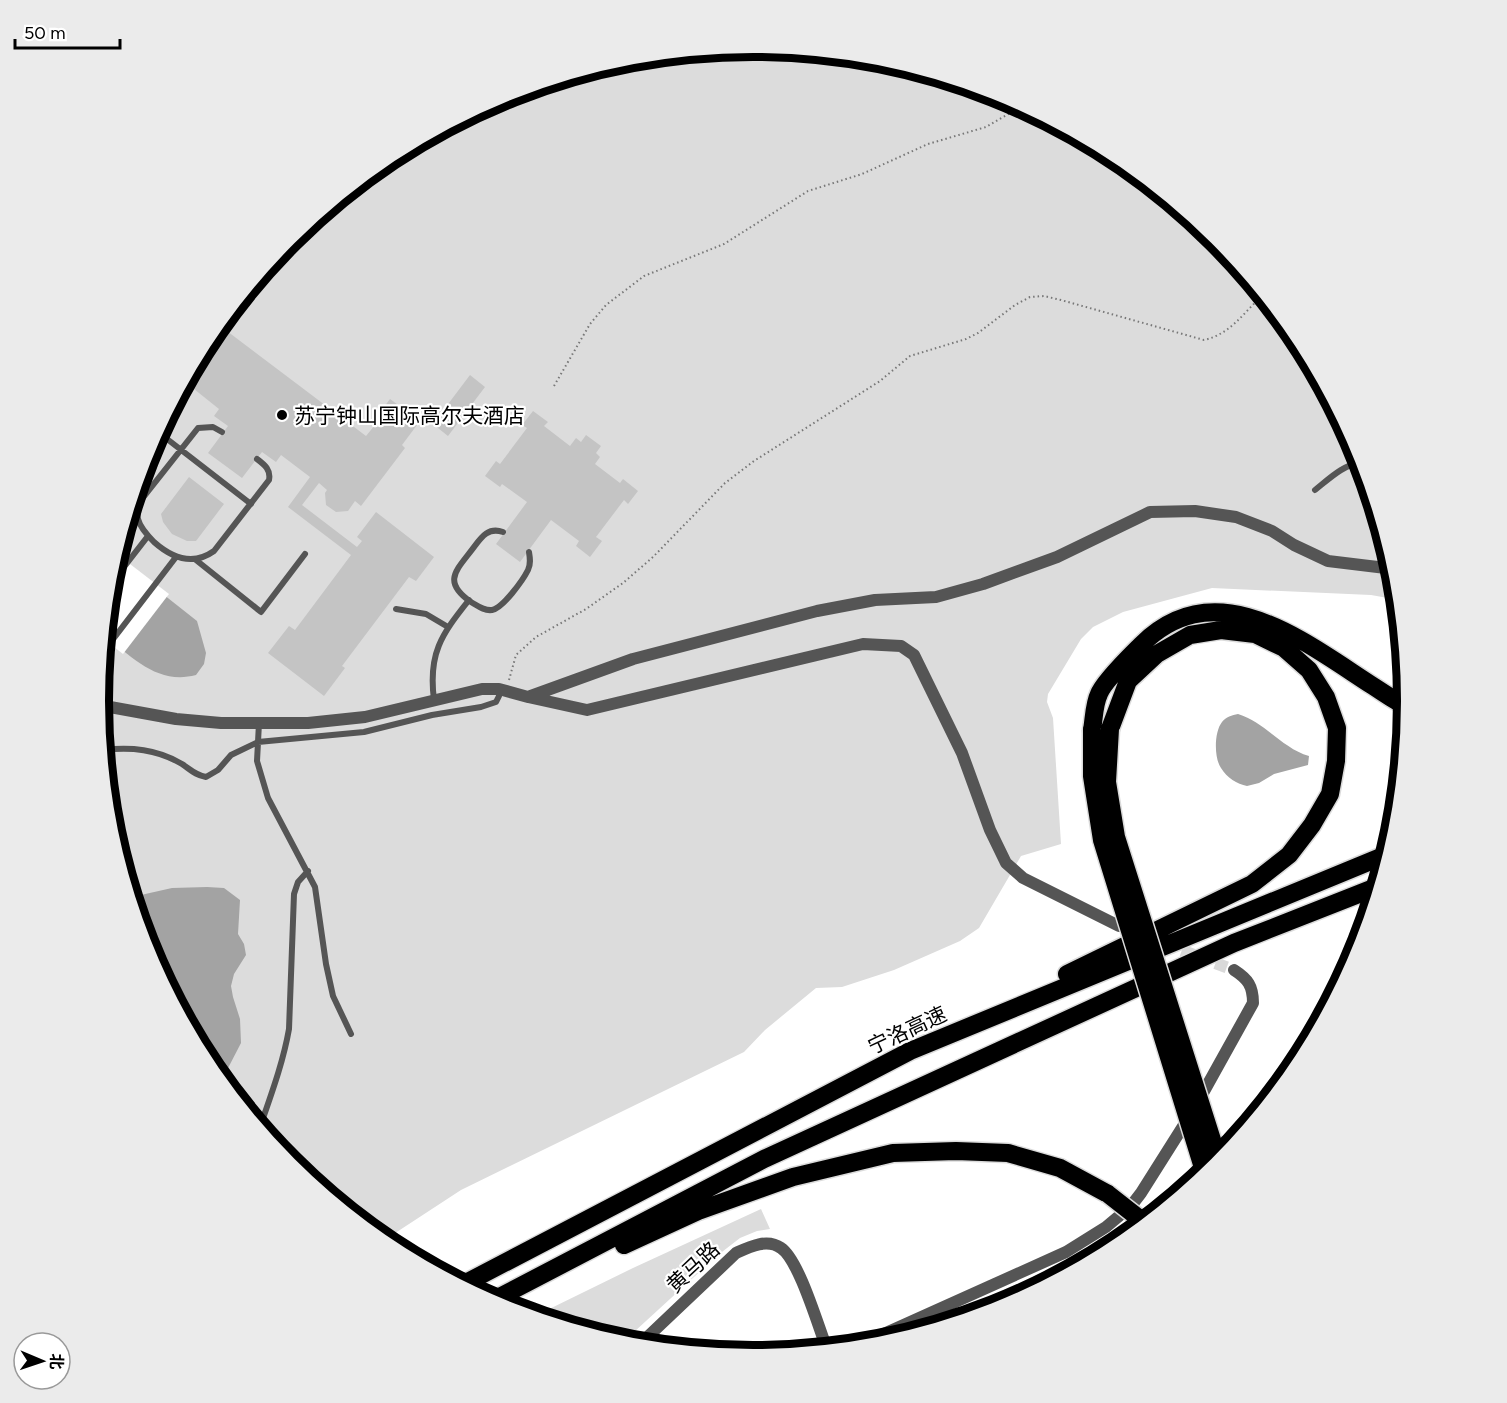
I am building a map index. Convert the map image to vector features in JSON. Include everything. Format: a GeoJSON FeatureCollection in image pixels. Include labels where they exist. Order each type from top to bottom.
{"type":"FeatureCollection","features":[{"type":"Feature","properties":{"kind":"highway"},"geometry":{"type":"LineString","coordinates":[[1215,1150],[1116,837],[1107,782],[1099,693],[1126,660],[1154,632],[1189,615],[1224,611],[1267,622],[1309,644],[1398,701]]}},
{"type":"Feature","properties":{"kind":"highway"},"geometry":{"type":"LineString","coordinates":[[910,1051],[1252,884],[1289,855],[1312,825],[1330,794],[1336,761],[1337,728],[1326,697],[1309,670],[1284,648],[1255,634],[1221,630],[1190,634],[1157,654],[1128,681],[1101,729],[1092,776],[1102,840],[1202,1164]]}},
{"type":"Feature","properties":{"kind":"highway","name":"宁洛高速"},"geometry":{"type":"LineString","coordinates":[[470,1281],[910,1051],[1378,858]]}},
{"type":"Feature","properties":{"kind":"highway"},"geometry":{"type":"LineString","coordinates":[[503,1295],[775,1154],[1234,943],[1370,890]]}},
{"type":"Feature","properties":{"kind":"highway"},"geometry":{"type":"LineString","coordinates":[[510,1298],[698,1211],[793,1177],[893,1153],[956,1150],[1008,1153],[1060,1168],[1108,1194],[1139,1218]]}},
{"type":"Feature","properties":{"kind":"street"},"geometry":{"type":"LineString","coordinates":[[528,697],[633,659],[817,611],[875,600],[936,597],[983,584],[1057,557],[1150,513],[1195,511],[1236,517],[1272,531],[1294,545],[1328,561],[1384,568]]}},
{"type":"Feature","properties":{"kind":"street"},"geometry":{"type":"LineString","coordinates":[[109,707],[176,719],[221,723],[308,723],[365,717],[482,689],[503,689],[587,710],[863,644],[901,646],[914,655],[962,753],[990,830],[1006,863],[1023,878],[1119,926]]}},
{"type":"Feature","properties":{"kind":"street"},"geometry":{"type":"LineString","coordinates":[[889,1332],[1066,1252],[1106,1227],[1131,1206],[1207,1089],[1253,1003],[1253,989],[1246,978],[1234,970]]}},
{"type":"Feature","properties":{"kind":"street","name":"黄马路"},"geometry":{"type":"LineString","coordinates":[[648,1337],[736,1253],[754,1245],[770,1244],[780,1247],[792,1258],[824,1342]]}},
{"type":"Feature","properties":{"kind":"lane"},"geometry":{"type":"LineString","coordinates":[[141,500],[198,428],[213,427],[222,432]]}},
{"type":"Feature","properties":{"kind":"lane"},"geometry":{"type":"LineString","coordinates":[[166,437],[251,504]]}},
{"type":"Feature","properties":{"kind":"lane"},"geometry":{"type":"LineString","coordinates":[[196,560],[214,551],[269,480],[270,474],[267,468],[257,459]]}},
{"type":"Feature","properties":{"kind":"lane"},"geometry":{"type":"LineString","coordinates":[[1315,490],[1336,473],[1353,465]]}},
{"type":"Feature","properties":{"kind":"lane"},"geometry":{"type":"LineString","coordinates":[[138,511],[138,520],[148,536],[161,548],[176,557],[196,560],[261,612],[305,554]]}},
{"type":"Feature","properties":{"kind":"lane"},"geometry":{"type":"LineString","coordinates":[[503,532],[488,531],[455,573],[453,580],[459,593],[489,610],[503,605],[529,569],[530,552]]}},
{"type":"Feature","properties":{"kind":"lane"},"geometry":{"type":"LineString","coordinates":[[123,569],[148,536]]}},
{"type":"Feature","properties":{"kind":"lane"},"geometry":{"type":"LineString","coordinates":[[112,639],[176,557]]}},
{"type":"Feature","properties":{"kind":"lane"},"geometry":{"type":"LineString","coordinates":[[434,701],[431,679],[434,657],[448,627],[470,600]]}},
{"type":"Feature","properties":{"kind":"lane"},"geometry":{"type":"LineString","coordinates":[[396,609],[426,614],[448,627]]}},
{"type":"Feature","properties":{"kind":"lane"},"geometry":{"type":"LineString","coordinates":[[111,749],[125,748],[158,753],[182,764],[196,775],[206,777],[218,770],[231,755],[258,742],[364,732],[432,715],[481,707],[495,702],[503,689]]}},
{"type":"Feature","properties":{"kind":"lane"},"geometry":{"type":"LineString","coordinates":[[259,722],[257,761],[268,798],[315,887],[333,996],[351,1034]]}},
{"type":"Feature","properties":{"kind":"lane"},"geometry":{"type":"LineString","coordinates":[[263,1119],[286,1047],[294,894],[298,882],[308,871]]}},
{"type":"Feature","properties":{"kind":"path"},"geometry":{"type":"LineString","coordinates":[[554,386],[590,324],[606,304],[644,276],[724,244],[808,191],[862,174],[928,144],[986,128],[1013,112]]}},
{"type":"Feature","properties":{"kind":"path"},"geometry":{"type":"LineString","coordinates":[[503,689],[516,655],[536,637],[586,609],[623,583],[654,557],[725,483],[754,460],[880,381],[910,356],[966,339],[1030,297],[1044,296],[1061,300],[1204,340],[1218,337],[1229,329],[1258,300]]}},
{"type":"Feature","properties":{"kind":"shaded area"},"geometry":{"type":"Polygon","coordinates":[[[711,58],[796,58],[838,63],[879,69],[961,91],[1039,123],[1076,143],[1146,190],[1209,246],[1265,309],[1289,343],[1332,416],[1349,455],[1376,535],[1389,598],[1371,595],[1212,588],[1123,612],[1093,627],[1081,639],[1048,694],[1047,702],[1053,718],[1061,844],[1021,856],[979,928],[960,941],[894,970],[842,987],[816,988],[765,1030],[744,1052],[461,1190],[392,1235],[329,1186],[269,1126],[218,1060],[175,987],[143,909],[121,827],[115,786],[110,744],[110,659],[121,576],[143,494],[175,416],[195,379],[242,309],[269,277],[298,246],[361,190],[431,143],[468,123],[546,91],[587,79],[628,69],[711,58]]]}},
{"type":"Feature","properties":{"kind":"shaded area"},"geometry":{"type":"Polygon","coordinates":[[[124,563],[197,621],[206,653],[204,664],[196,675],[182,677],[158,673],[136,661],[112,642],[124,563]]]}},
{"type":"Feature","properties":{"kind":"shaded area"},"geometry":{"type":"Polygon","coordinates":[[[1238,714],[1257,723],[1290,747],[1309,756],[1308,765],[1274,774],[1259,783],[1247,786],[1232,780],[1223,772],[1219,764],[1216,738],[1222,722],[1229,716],[1238,714]]]}},
{"type":"Feature","properties":{"kind":"shaded area"},"geometry":{"type":"Polygon","coordinates":[[[172,888],[224,888],[240,900],[238,934],[244,944],[246,955],[234,974],[231,986],[240,1019],[241,1043],[226,1072],[195,1024],[175,987],[139,895],[172,888]]]}},
{"type":"Feature","properties":{"kind":"shaded area"},"geometry":{"type":"Polygon","coordinates":[[[761,1209],[770,1229],[757,1231],[740,1238],[718,1255],[631,1334],[544,1311],[761,1209]]]}},
{"type":"Feature","properties":{"kind":"pier"},"geometry":{"type":"Polygon","coordinates":[[[125,560],[169,594],[123,654],[112,645],[125,560]]]}},
{"type":"Feature","properties":{"kind":"building"},"geometry":{"type":"Polygon","coordinates":[[[227,331],[366,436],[375,425],[372,423],[390,399],[420,421],[402,445],[405,448],[361,506],[355,501],[348,511],[336,512],[326,505],[327,490],[319,483],[302,505],[357,547],[362,541],[357,537],[376,512],[434,557],[416,581],[409,577],[342,666],[345,668],[324,696],[268,653],[289,626],[295,630],[351,555],[288,507],[310,477],[281,455],[276,462],[262,452],[242,478],[208,453],[228,426],[214,416],[219,409],[191,387],[227,331]]]}},
{"type":"Feature","properties":{"kind":"building"},"geometry":{"type":"Polygon","coordinates":[[[470,375],[485,387],[448,436],[433,424],[470,375]]]}},
{"type":"Feature","properties":{"kind":"building"},"geometry":{"type":"Polygon","coordinates":[[[533,411],[548,422],[544,426],[570,446],[576,438],[581,442],[586,435],[601,446],[596,453],[600,457],[595,464],[620,483],[623,479],[638,491],[628,504],[624,500],[596,537],[602,541],[590,557],[576,546],[579,541],[551,520],[520,562],[496,544],[527,502],[502,484],[500,487],[485,476],[496,461],[500,464],[527,428],[522,425],[533,411]]]}},
{"type":"Feature","properties":{"kind":"building"},"geometry":{"type":"Polygon","coordinates":[[[189,477],[224,504],[196,541],[187,541],[172,534],[163,522],[161,514],[189,477]]]}},
{"type":"Feature","properties":{"kind":"tunnel"},"geometry":{"type":"LineString","coordinates":[[1165,944],[1234,970]]}},
{"type":"Feature","properties":{"kind":"place","name":"苏宁钟山国际高尔夫酒店"},"geometry":{"type":"Point","coordinates":[282,415]}}]}
